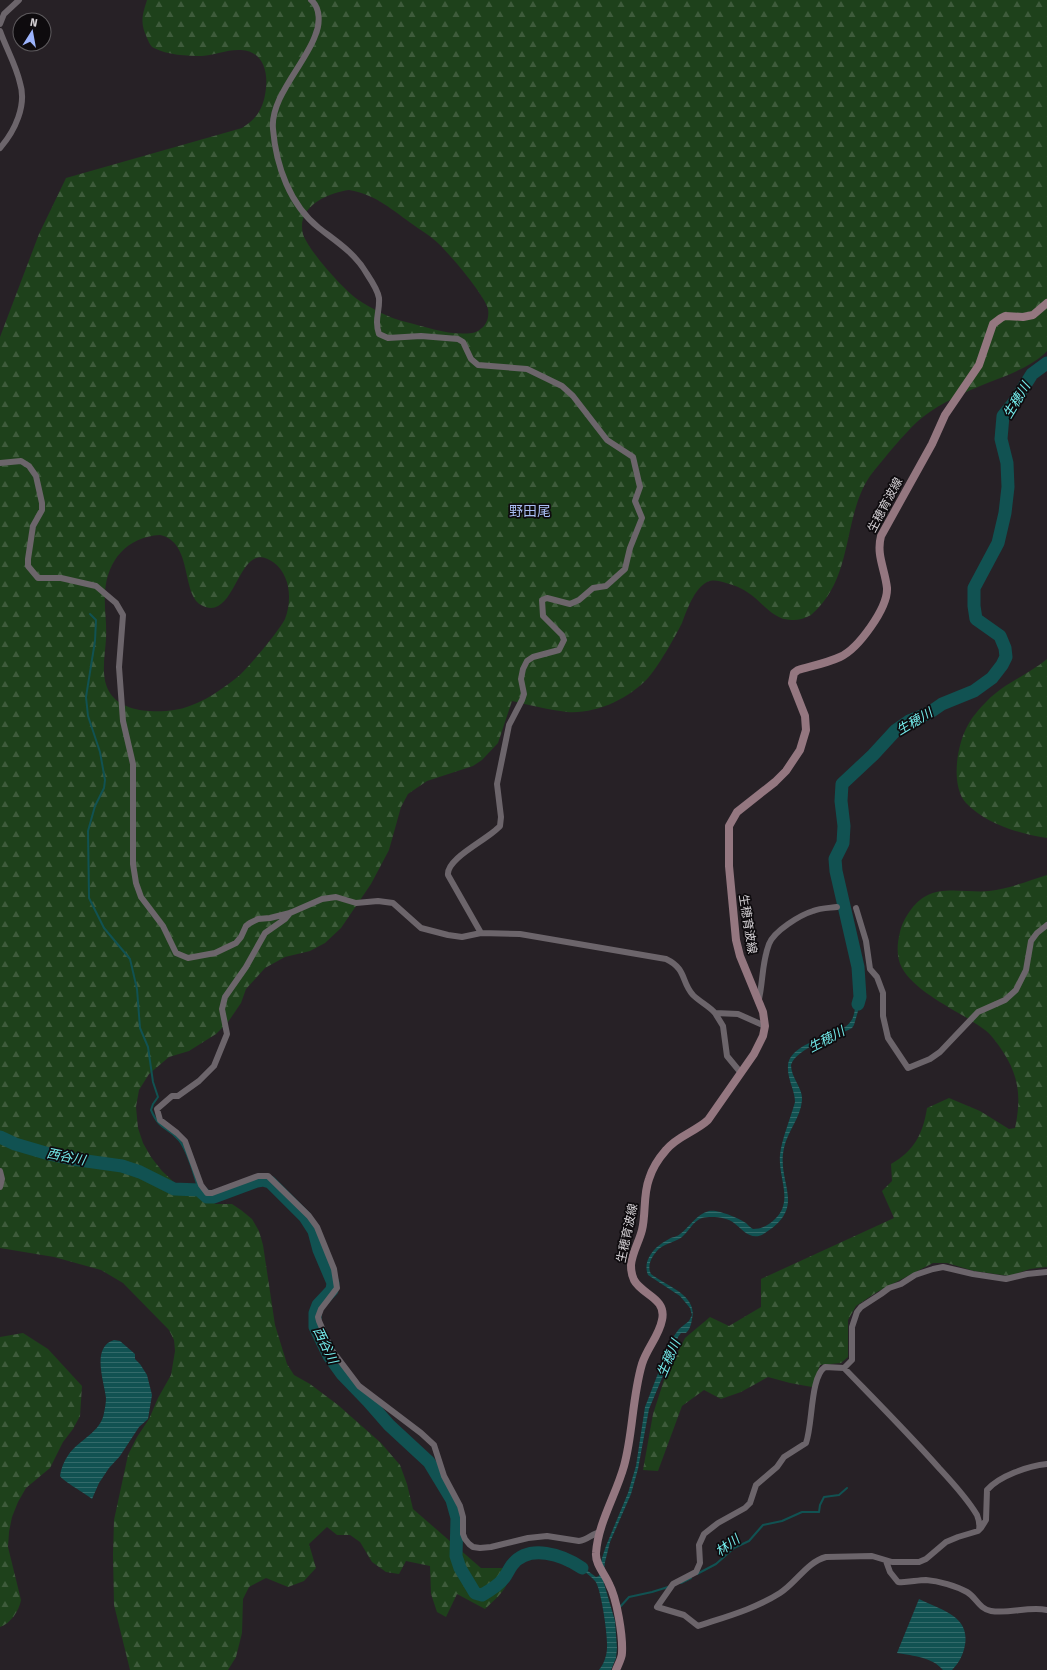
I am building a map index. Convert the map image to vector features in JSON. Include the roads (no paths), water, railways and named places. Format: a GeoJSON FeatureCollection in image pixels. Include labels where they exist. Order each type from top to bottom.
{"type":"FeatureCollection","features":[{"type":"Feature","properties":{"kind":"main road","name":"生穂育波線"},"geometry":{"type":"LineString","coordinates":[[616,1670],[622,1654],[617,1610],[612,1589],[598,1563],[596,1554],[600,1532],[624,1466],[635,1395],[642,1364],[645,1355],[660,1330],[663,1317],[662,1307],[656,1299],[638,1286],[631,1271],[632,1257],[642,1230],[649,1178],[666,1150],[681,1136],[703,1125],[708,1120],[762,1041],[765,1026],[759,999],[740,956],[736,940],[729,866],[729,826],[737,812],[780,776],[800,750],[806,730],[805,716],[793,688],[792,682],[794,673],[798,670],[840,657],[850,650],[881,610],[886,599],[887,590],[886,579],[878,547],[881,536],[932,444],[945,415],[979,365],[993,324],[1006,316],[1023,317],[1032,315],[1047,302]]}},
{"type":"Feature","properties":{"kind":"street"},"geometry":{"type":"LineString","coordinates":[[0,24],[4,14],[20,0]]}},
{"type":"Feature","properties":{"kind":"street"},"geometry":{"type":"LineString","coordinates":[[311,0],[316,4],[319,18],[315,36],[284,90],[276,112],[272,127],[277,155],[289,192],[306,215],[318,227],[358,260],[367,274],[379,298],[376,325],[379,334],[388,338],[421,336],[458,339],[463,342],[471,359],[478,365],[527,369],[559,384],[573,396],[607,440],[633,456],[640,488],[635,501],[642,518],[630,548],[625,569],[606,586],[593,588],[574,603],[570,604],[546,598],[542,600],[543,616],[562,635],[564,640],[559,650],[533,657],[527,661],[523,669],[521,679],[524,694],[509,725],[497,784],[501,817],[500,826],[455,860],[448,871],[448,875],[481,933]]}},
{"type":"Feature","properties":{"kind":"street"},"geometry":{"type":"LineString","coordinates":[[0,31],[21,83],[22,100],[13,130],[0,148]]}},
{"type":"Feature","properties":{"kind":"street"},"geometry":{"type":"LineString","coordinates":[[0,463],[20,461],[29,466],[36,476],[42,503],[42,510],[33,526],[28,566],[38,578],[61,578],[96,586],[116,603],[123,615],[119,667],[123,721],[133,764],[134,870],[136,883],[141,897],[159,918],[176,953],[188,958],[215,953],[236,943],[250,923],[258,919],[270,918],[290,913],[329,897],[342,898],[356,903],[386,902],[398,906],[415,924],[421,928],[462,937],[481,933],[520,934],[666,959],[673,962],[680,970],[692,994],[699,1000],[709,1005],[716,1013],[724,1033],[727,1056],[741,1073]]}},
{"type":"Feature","properties":{"kind":"street"},"geometry":{"type":"LineString","coordinates":[[759,999],[766,954],[770,942],[776,934],[811,911],[837,907]]}},
{"type":"Feature","properties":{"kind":"street"},"geometry":{"type":"LineString","coordinates":[[856,908],[866,941],[870,969],[877,977],[884,993],[883,1016],[888,1038],[908,1068],[930,1059],[940,1052],[978,1012],[1005,1000],[1016,990],[1026,970],[1031,941],[1036,933],[1047,925]]}},
{"type":"Feature","properties":{"kind":"street"},"geometry":{"type":"LineString","coordinates":[[290,913],[264,935],[251,960],[225,998],[222,1008],[227,1034],[214,1066],[199,1081],[178,1096],[172,1096],[158,1107],[157,1112],[160,1120],[185,1141],[201,1185],[207,1193],[212,1193],[258,1176],[268,1176],[309,1216],[320,1234],[334,1269],[337,1281],[336,1291],[321,1309],[318,1317],[331,1349],[359,1386],[421,1433],[434,1445],[444,1476],[460,1506],[463,1517],[463,1534],[469,1544],[473,1547],[480,1548],[491,1547],[528,1538],[547,1536],[579,1541],[600,1532]]}},
{"type":"Feature","properties":{"kind":"street"},"geometry":{"type":"LineString","coordinates":[[716,1013],[738,1014],[765,1026]]}},
{"type":"Feature","properties":{"kind":"street"},"geometry":{"type":"LineString","coordinates":[[0,1171],[2,1179],[0,1187]]}},
{"type":"Feature","properties":{"kind":"street"},"geometry":{"type":"LineString","coordinates":[[844,1368],[852,1360],[852,1327],[856,1312],[861,1307],[890,1288],[901,1284],[915,1275],[943,1267],[973,1274],[1006,1279],[1027,1274],[1047,1272]]}},
{"type":"Feature","properties":{"kind":"street"},"geometry":{"type":"LineString","coordinates":[[979,1530],[980,1526],[977,1516],[950,1480],[913,1439],[844,1368],[826,1367],[820,1372],[815,1389],[807,1440],[804,1445],[784,1457],[777,1467],[756,1485],[750,1503],[745,1508],[718,1523],[704,1534],[699,1545],[700,1563],[696,1572],[672,1586],[658,1607],[684,1615],[698,1626],[771,1598],[794,1582],[820,1558],[831,1556],[872,1556],[886,1561],[919,1562],[931,1555],[946,1542],[979,1530],[986,1520],[986,1498],[988,1488],[1010,1475],[1047,1464]]}},
{"type":"Feature","properties":{"kind":"street"},"geometry":{"type":"LineString","coordinates":[[886,1561],[890,1572],[898,1582],[925,1580],[951,1585],[969,1593],[981,1606],[990,1611],[1010,1612],[1040,1608],[1047,1610]]}},
{"type":"Feature","properties":{"kind":"water","name":"生穂川"},"geometry":{"type":"Polygon","coordinates":[[[861,983],[862,997],[852,1028],[809,1048],[801,1053],[791,1065],[793,1074],[801,1091],[802,1100],[799,1112],[784,1148],[783,1161],[788,1203],[785,1213],[778,1223],[765,1233],[752,1236],[727,1219],[714,1217],[702,1218],[699,1219],[682,1237],[660,1248],[651,1260],[649,1267],[651,1274],[686,1297],[693,1311],[692,1319],[690,1327],[686,1333],[681,1333],[678,1337],[649,1409],[638,1469],[631,1494],[610,1542],[605,1562],[603,1580],[615,1621],[617,1648],[616,1658],[611,1670],[599,1670],[605,1659],[607,1647],[600,1592],[592,1578],[582,1570],[567,1562],[568,1559],[577,1563],[596,1577],[599,1576],[606,1546],[628,1493],[636,1466],[645,1407],[671,1340],[679,1329],[689,1321],[692,1315],[690,1308],[680,1296],[648,1275],[648,1259],[659,1245],[670,1238],[679,1235],[696,1218],[709,1211],[717,1211],[733,1216],[746,1223],[753,1229],[768,1225],[781,1212],[784,1205],[784,1189],[780,1155],[784,1136],[795,1102],[788,1071],[791,1057],[797,1050],[837,1032],[851,1021],[855,1011],[857,991],[861,983]]]}},
{"type":"Feature","properties":{"kind":"water"},"geometry":{"type":"Polygon","coordinates":[[[114,1340],[120,1341],[135,1354],[135,1359],[147,1375],[152,1395],[148,1419],[139,1427],[120,1456],[109,1468],[99,1483],[92,1499],[60,1476],[63,1465],[69,1454],[95,1430],[102,1420],[106,1398],[101,1357],[107,1344],[114,1340]]]}},
{"type":"Feature","properties":{"kind":"water"},"geometry":{"type":"Polygon","coordinates":[[[919,1599],[952,1615],[963,1627],[965,1635],[964,1649],[959,1662],[952,1670],[943,1670],[934,1662],[916,1656],[897,1653],[919,1599]]]}},
{"type":"Feature","properties":{"kind":"waterway","name":"生穂川"},"geometry":{"type":"LineString","coordinates":[[858,1004],[860,997],[858,967],[836,871],[835,859],[843,843],[844,826],[841,801],[842,784],[873,755],[896,730],[909,721],[929,713],[942,704],[974,691],[992,678],[1006,657],[1005,648],[1000,636],[976,619],[974,588],[998,543],[1005,513],[1008,487],[1007,463],[1001,439],[1003,416],[1015,401],[1032,374],[1047,363]]}},
{"type":"Feature","properties":{"kind":"waterway"},"geometry":{"type":"LineString","coordinates":[[90,614],[96,620],[95,641],[86,697],[88,716],[100,752],[105,780],[104,788],[95,806],[88,831],[89,898],[104,928],[130,959],[137,989],[140,1028],[148,1047],[153,1082],[158,1097],[151,1110],[157,1122],[175,1136],[183,1145],[199,1190]]}},
{"type":"Feature","properties":{"kind":"waterway","name":"西谷川"},"geometry":{"type":"LineString","coordinates":[[0,1137],[15,1144],[49,1154],[72,1159],[122,1166],[140,1172],[174,1189],[199,1190],[207,1197],[214,1197],[257,1181],[263,1180],[270,1182],[305,1217],[314,1231],[319,1250],[333,1283],[332,1290],[318,1305],[315,1313],[315,1327],[329,1356],[342,1374],[389,1425],[429,1462],[452,1500],[457,1518],[456,1556],[460,1568],[475,1593],[482,1595],[494,1588],[504,1578],[512,1565],[519,1558],[527,1554],[546,1553],[565,1559],[582,1568]]}},
{"type":"Feature","properties":{"kind":"waterway","name":"林川"},"geometry":{"type":"LineString","coordinates":[[697,1574],[716,1564],[734,1548],[749,1541],[763,1525],[782,1521],[802,1512],[819,1512],[820,1505],[824,1497],[839,1495],[847,1488]]}},
{"type":"Feature","properties":{"kind":"waterway","name":"林川"},"geometry":{"type":"LineString","coordinates":[[681,1583],[691,1578]]}},
{"type":"Feature","properties":{"kind":"waterway","name":"林川"},"geometry":{"type":"LineString","coordinates":[[620,1607],[629,1597],[668,1587]]}},
{"type":"Feature","properties":{"kind":"district","name":"野田尾"},"geometry":{"type":"Point","coordinates":[530,511]}}]}
